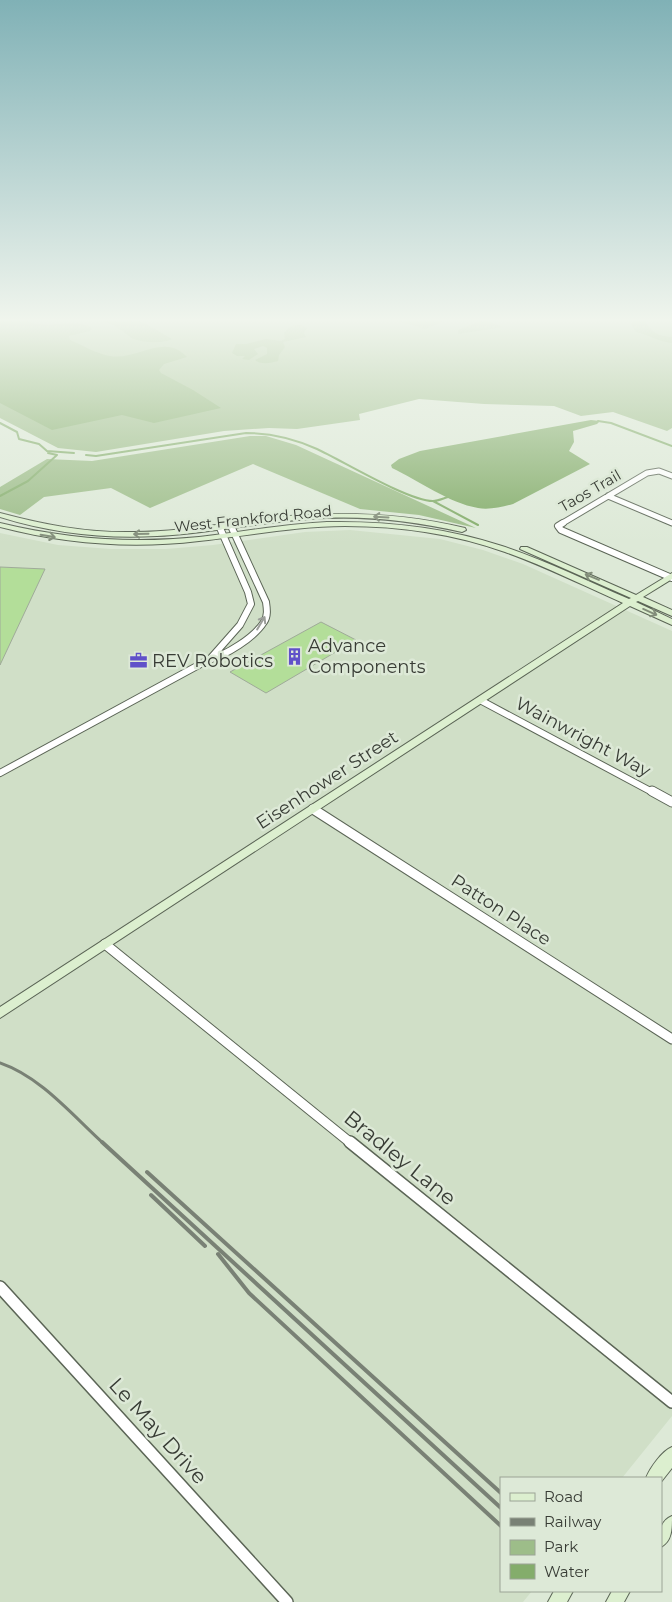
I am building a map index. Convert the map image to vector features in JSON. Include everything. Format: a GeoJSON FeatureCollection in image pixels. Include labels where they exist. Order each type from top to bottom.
{"type":"FeatureCollection","features":[{"type":"Feature","properties":{"kind":"main road","name":"West Frankford Road"},"geometry":{"type":"LineString","coordinates":[[0,515],[45,527],[98,533],[141,534],[345,524],[419,529],[471,539],[520,554],[633,600],[672,613]]}},
{"type":"Feature","properties":{"kind":"main road","name":"West Frankford Road"},"geometry":{"type":"LineString","coordinates":[[0,526],[47,536],[89,541],[173,541],[222,531]]}},
{"type":"Feature","properties":{"kind":"main road","name":"Eisenhower Street"},"geometry":{"type":"LineString","coordinates":[[0,1013],[671,576]]}},
{"type":"Feature","properties":{"kind":"main road","name":"West Frankford Road"},"geometry":{"type":"LineString","coordinates":[[633,600],[672,622]]}},
{"type":"Feature","properties":{"kind":"main road"},"geometry":{"type":"LineString","coordinates":[[655,1477],[672,1455]]}},
{"type":"Feature","properties":{"kind":"main road"},"geometry":{"type":"LineString","coordinates":[[662,1538],[672,1524]]}},
{"type":"Feature","properties":{"kind":"main road"},"geometry":{"type":"LineString","coordinates":[[556,1602],[564,1592]]}},
{"type":"Feature","properties":{"kind":"street","name":"Taos Trail"},"geometry":{"type":"LineString","coordinates":[[671,576],[561,530],[558,526],[650,472],[659,471],[672,476]]}},
{"type":"Feature","properties":{"kind":"street"},"geometry":{"type":"LineString","coordinates":[[608,496],[672,523]]}},
{"type":"Feature","properties":{"kind":"street"},"geometry":{"type":"LineString","coordinates":[[0,773],[208,660],[221,656],[247,639],[264,622],[267,613],[266,602],[233,530]]}},
{"type":"Feature","properties":{"kind":"street"},"geometry":{"type":"LineString","coordinates":[[208,660],[231,635],[247,613],[251,603],[222,531]]}},
{"type":"Feature","properties":{"kind":"street"},"geometry":{"type":"LineString","coordinates":[[251,603],[266,602]]}},
{"type":"Feature","properties":{"kind":"street"},"geometry":{"type":"LineString","coordinates":[[231,635],[247,639]]}},
{"type":"Feature","properties":{"kind":"street","name":"Wainwright Way"},"geometry":{"type":"LineString","coordinates":[[480,700],[672,802]]}},
{"type":"Feature","properties":{"kind":"street","name":"Patton Place"},"geometry":{"type":"LineString","coordinates":[[313,809],[672,1039]]}},
{"type":"Feature","properties":{"kind":"street","name":"Bradley Lane"},"geometry":{"type":"LineString","coordinates":[[105,944],[672,1402]]}},
{"type":"Feature","properties":{"kind":"street","name":"Le May Drive"},"geometry":{"type":"LineString","coordinates":[[0,1287],[287,1602]]}},
{"type":"Feature","properties":{"kind":"shaded area"},"geometry":{"type":"Polygon","coordinates":[[[350,530],[440,539],[483,550],[523,564],[672,631],[672,1416],[623,1477],[500,1477],[500,1592],[531,1592],[523,1602],[0,1602],[0,533],[58,545],[111,549],[166,549],[213,545],[305,532],[350,530]]]}},
{"type":"Feature","properties":{"kind":"green space"},"geometry":{"type":"Polygon","coordinates":[[[0,394],[672,394],[672,428],[667,431],[613,412],[581,416],[554,406],[484,404],[419,399],[359,414],[360,420],[297,429],[269,428],[224,431],[96,452],[58,448],[0,418],[0,394]]]}},
{"type":"Feature","properties":{"kind":"green space"},"geometry":{"type":"Polygon","coordinates":[[[250,436],[266,436],[296,445],[476,528],[419,515],[360,509],[253,464],[150,508],[111,488],[44,497],[20,515],[0,509],[0,487],[47,459],[92,461],[250,436]]]}},
{"type":"Feature","properties":{"kind":"water"},"geometry":{"type":"Polygon","coordinates":[[[0,394],[199,394],[221,408],[154,423],[122,415],[52,430],[0,403],[0,394]]]}},
{"type":"Feature","properties":{"kind":"water"},"geometry":{"type":"Polygon","coordinates":[[[591,420],[600,421],[597,424],[573,431],[574,442],[569,451],[590,464],[513,504],[482,509],[467,505],[434,491],[392,468],[391,465],[399,459],[420,451],[591,420]]]}},
{"type":"Feature","properties":{"kind":"building"},"geometry":{"type":"Polygon","coordinates":[[[0,567],[45,569],[0,665],[0,567]]]}},
{"type":"Feature","properties":{"kind":"building","name":"Advance Components"},"geometry":{"type":"Polygon","coordinates":[[[321,622],[356,640],[266,693],[230,672],[321,622]]]}},
{"type":"Feature","properties":{"kind":"waterway"},"geometry":{"type":"LineString","coordinates":[[598,421],[611,423],[672,446]]}},
{"type":"Feature","properties":{"kind":"waterway"},"geometry":{"type":"LineString","coordinates":[[0,423],[17,432],[19,439],[39,444],[47,451],[74,453]]}},
{"type":"Feature","properties":{"kind":"waterway"},"geometry":{"type":"LineString","coordinates":[[86,455],[96,456],[246,433],[265,434],[309,445],[392,488],[408,495],[433,501]]}},
{"type":"Feature","properties":{"kind":"waterway"},"geometry":{"type":"LineString","coordinates":[[0,496],[28,481],[57,455],[48,453]]}},
{"type":"Feature","properties":{"kind":"waterway"},"geometry":{"type":"LineString","coordinates":[[433,501],[448,497]]}},
{"type":"Feature","properties":{"kind":"waterway"},"geometry":{"type":"LineString","coordinates":[[433,501],[478,525]]}},
{"type":"Feature","properties":{"kind":"railway"},"geometry":{"type":"LineString","coordinates":[[0,1063],[15,1069],[42,1087],[104,1144]]}},
{"type":"Feature","properties":{"kind":"railway"},"geometry":{"type":"LineString","coordinates":[[102,1142],[500,1507]]}},
{"type":"Feature","properties":{"kind":"railway"},"geometry":{"type":"LineString","coordinates":[[147,1172],[500,1492]]}},
{"type":"Feature","properties":{"kind":"railway"},"geometry":{"type":"LineString","coordinates":[[151,1195],[205,1246]]}},
{"type":"Feature","properties":{"kind":"railway"},"geometry":{"type":"LineString","coordinates":[[218,1254],[249,1293],[500,1525]]}},
{"type":"Feature","properties":{"kind":"place","name":"Advance Components"},"geometry":{"type":"Point","coordinates":[294,656]}},
{"type":"Feature","properties":{"kind":"place","name":"REV Robotics"},"geometry":{"type":"Point","coordinates":[138,661]}}]}
